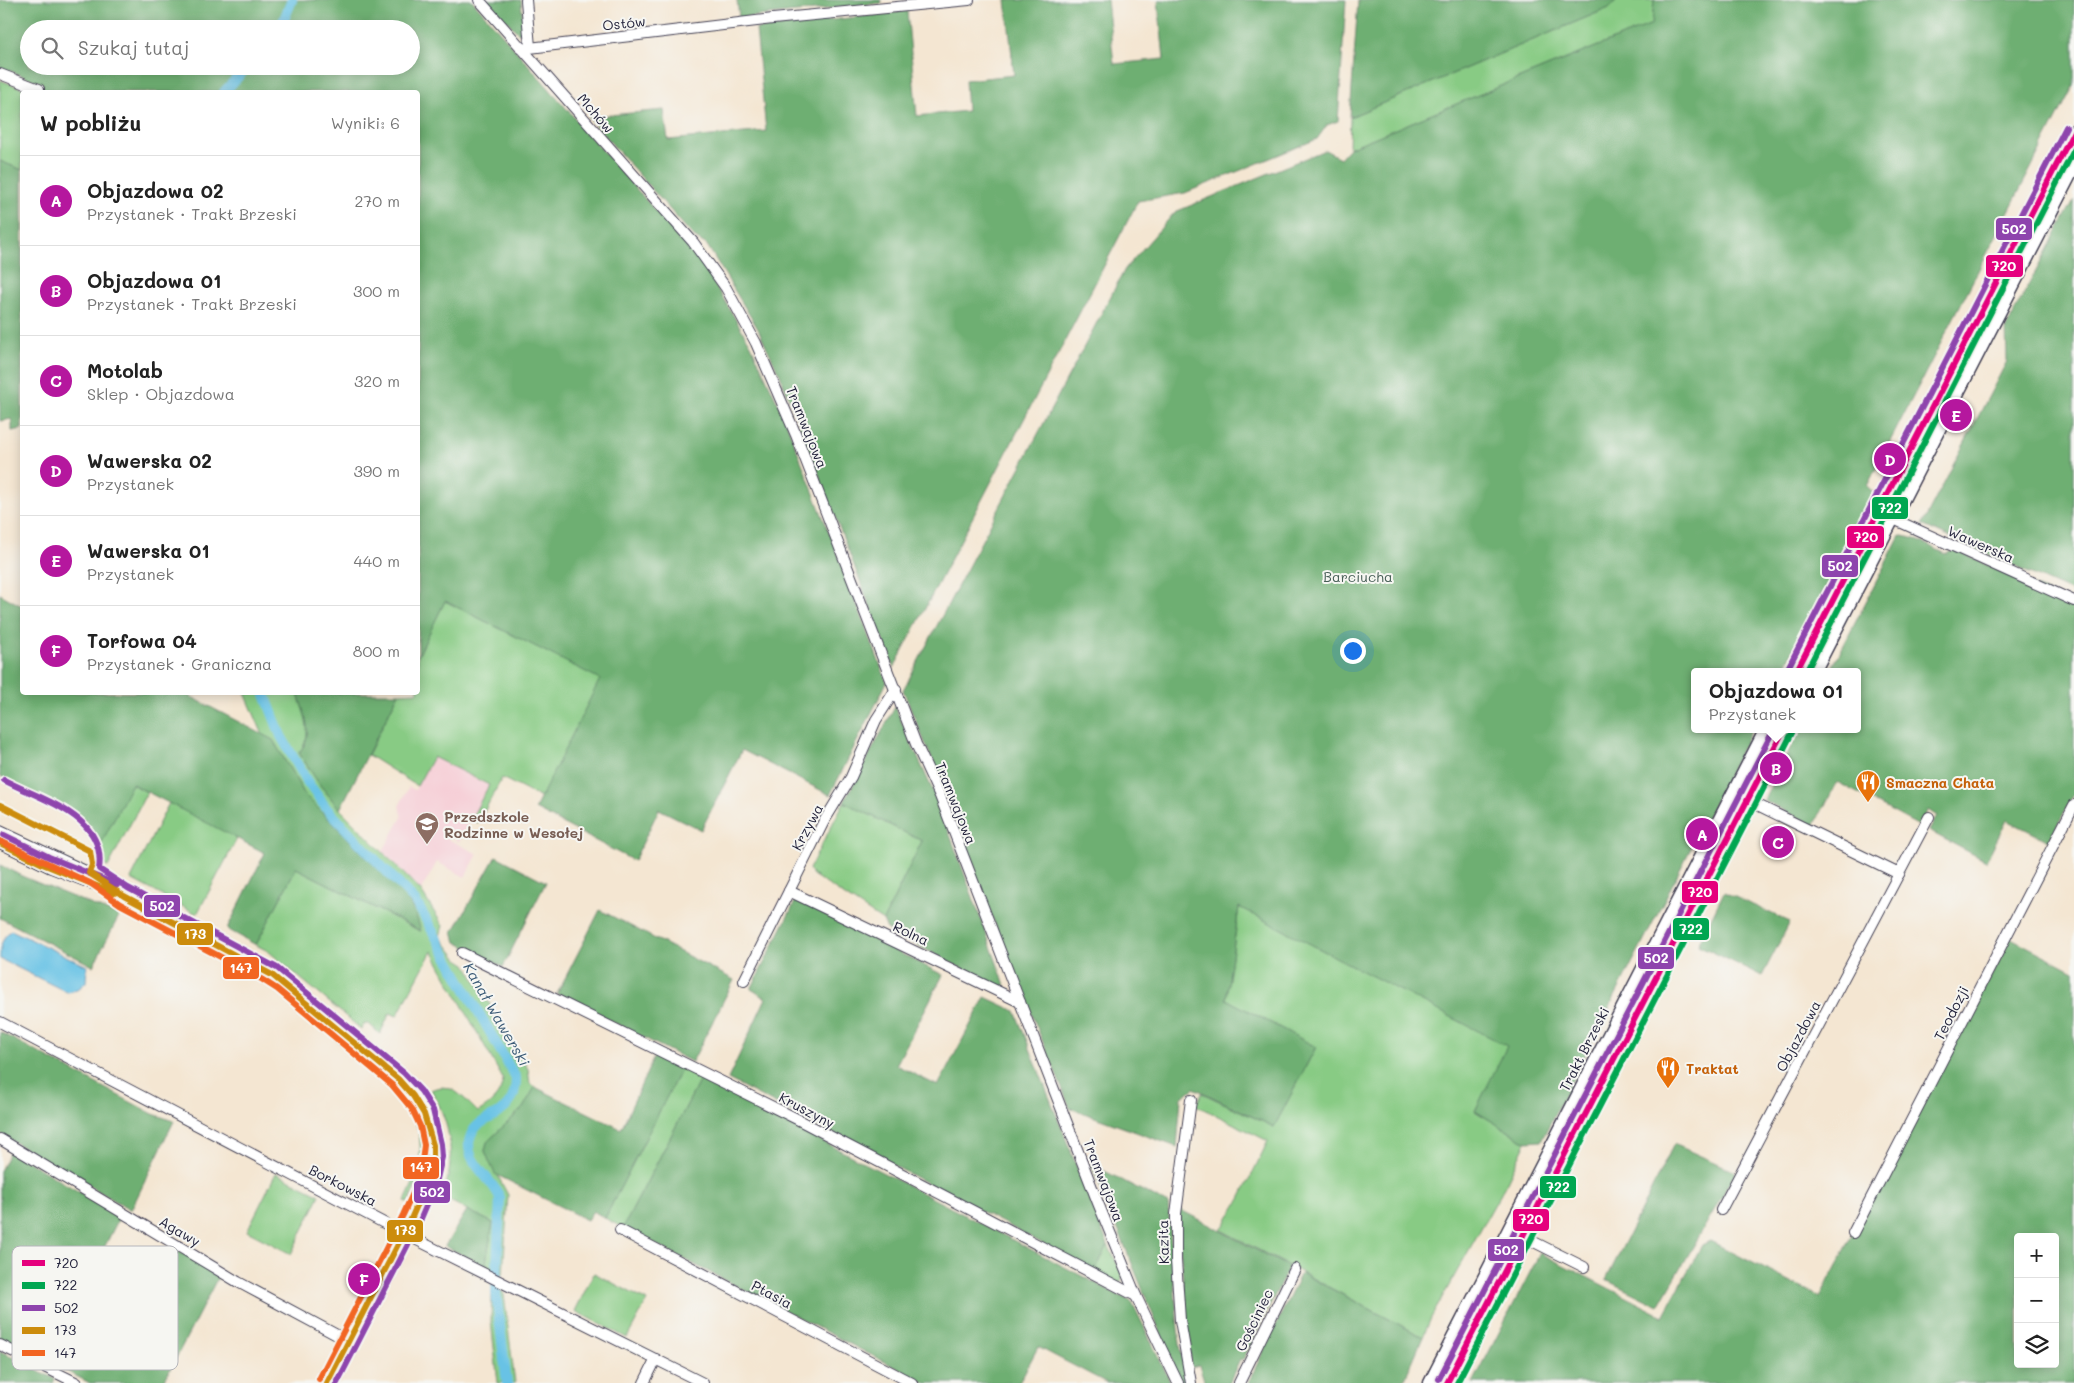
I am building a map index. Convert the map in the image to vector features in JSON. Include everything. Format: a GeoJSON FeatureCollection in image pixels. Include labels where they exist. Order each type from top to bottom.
{"type":"FeatureCollection","features":[{"type":"Feature","properties":{"kind":"main road"},"geometry":{"type":"LineString","coordinates":[[1798,668],[2074,131]]}},
{"type":"Feature","properties":{"kind":"main road"},"geometry":{"type":"LineString","coordinates":[[1816,668],[2074,167]]}},
{"type":"Feature","properties":{"kind":"main road","name":"Trakt Brzeski"},"geometry":{"type":"LineString","coordinates":[[1430,1383],[1764,733]]}},
{"type":"Feature","properties":{"kind":"main road"},"geometry":{"type":"LineString","coordinates":[[1447,1383],[1782,733]]}},
{"type":"Feature","properties":{"kind":"street","name":"Mchów"},"geometry":{"type":"LineString","coordinates":[[479,0],[525,48],[693,242]]}},
{"type":"Feature","properties":{"kind":"street"},"geometry":{"type":"LineString","coordinates":[[525,48],[526,0]]}},
{"type":"Feature","properties":{"kind":"street","name":"Ostów"},"geometry":{"type":"LineString","coordinates":[[525,48],[970,0]]}},
{"type":"Feature","properties":{"kind":"street"},"geometry":{"type":"LineString","coordinates":[[0,74],[40,89]]}},
{"type":"Feature","properties":{"kind":"street","name":"Tramwajowa"},"geometry":{"type":"LineString","coordinates":[[693,242],[726,288],[756,343],[796,435],[1136,1296],[1178,1383]]}},
{"type":"Feature","properties":{"kind":"street","name":"Wawerska"},"geometry":{"type":"LineString","coordinates":[[1878,512],[2074,601]]}},
{"type":"Feature","properties":{"kind":"street","name":"Krzywa"},"geometry":{"type":"LineString","coordinates":[[744,981],[823,823],[852,777],[876,720],[896,689]]}},
{"type":"Feature","properties":{"kind":"street"},"geometry":{"type":"LineString","coordinates":[[1733,792],[1899,874]]}},
{"type":"Feature","properties":{"kind":"street","name":"Teodozji"},"geometry":{"type":"LineString","coordinates":[[1853,1233],[2074,805]]}},
{"type":"Feature","properties":{"kind":"street","name":"Objazdowa"},"geometry":{"type":"LineString","coordinates":[[1721,1210],[1929,817]]}},
{"type":"Feature","properties":{"kind":"street"},"geometry":{"type":"LineString","coordinates":[[0,831],[92,874],[124,896],[272,974],[411,1092],[422,1108],[430,1127],[433,1158],[425,1187],[327,1383]]}},
{"type":"Feature","properties":{"kind":"street"},"geometry":{"type":"LineString","coordinates":[[0,843],[51,868],[124,896]]}},
{"type":"Feature","properties":{"kind":"street","name":"Rolna"},"geometry":{"type":"LineString","coordinates":[[790,891],[1020,1002]]}},
{"type":"Feature","properties":{"kind":"street","name":"Kruszyny"},"geometry":{"type":"LineString","coordinates":[[462,953],[797,1119],[1136,1296]]}},
{"type":"Feature","properties":{"kind":"street","name":"Borkowska"},"geometry":{"type":"LineString","coordinates":[[0,1022],[403,1233],[703,1383]]}},
{"type":"Feature","properties":{"kind":"street","name":"Kazita"},"geometry":{"type":"LineString","coordinates":[[1191,1100],[1176,1214],[1176,1260],[1180,1320],[1191,1383]]}},
{"type":"Feature","properties":{"kind":"street","name":"Agawy"},"geometry":{"type":"LineString","coordinates":[[0,1139],[238,1282],[348,1341]]}},
{"type":"Feature","properties":{"kind":"street","name":"Ptasia"},"geometry":{"type":"LineString","coordinates":[[620,1230],[912,1383]]}},
{"type":"Feature","properties":{"kind":"street"},"geometry":{"type":"LineString","coordinates":[[1522,1236],[1584,1268]]}},
{"type":"Feature","properties":{"kind":"street","name":"Gościniec"},"geometry":{"type":"LineString","coordinates":[[1239,1383],[1295,1269]]}},
{"type":"Feature","properties":{"kind":"street"},"geometry":{"type":"LineString","coordinates":[[0,1345],[12,1351]]}},
{"type":"Feature","properties":{"kind":"street"},"geometry":{"type":"LineString","coordinates":[[644,1383],[656,1359]]}},
{"type":"Feature","properties":{"kind":"street"},"geometry":{"type":"LineString","coordinates":[[51,1370],[77,1383]]}},
{"type":"Feature","properties":{"kind":"shaded area"},"geometry":{"type":"Polygon","coordinates":[[[433,757],[489,786],[459,842],[450,836],[448,839],[478,854],[465,877],[437,862],[421,891],[383,851],[402,817],[399,806],[409,787],[415,790],[433,757]]]}},
{"type":"Feature","properties":{"kind":"green space"},"geometry":{"type":"Polygon","coordinates":[[[0,0],[472,0],[680,239],[693,248],[751,345],[783,414],[887,682],[830,795],[742,750],[701,830],[659,809],[634,861],[535,809],[600,679],[445,601],[420,652],[420,90],[38,90],[41,83],[20,75],[420,75],[420,20],[20,20],[20,75],[0,67],[0,0]]]}},
{"type":"Feature","properties":{"kind":"green space"},"geometry":{"type":"Polygon","coordinates":[[[487,0],[521,0],[524,32],[518,33],[487,0]]]}},
{"type":"Feature","properties":{"kind":"green space"},"geometry":{"type":"Polygon","coordinates":[[[737,0],[881,0],[882,3],[739,18],[737,0]]]}},
{"type":"Feature","properties":{"kind":"green space"},"geometry":{"type":"Polygon","coordinates":[[[1006,0],[1107,0],[1114,64],[1164,59],[1158,0],[1346,0],[1338,121],[1327,125],[1317,139],[1185,193],[1138,201],[894,668],[780,375],[758,329],[707,245],[694,237],[588,117],[664,110],[668,140],[766,131],[756,29],[907,11],[917,116],[967,111],[965,80],[1014,75],[1006,0]]]}},
{"type":"Feature","properties":{"kind":"green space"},"geometry":{"type":"Polygon","coordinates":[[[1358,0],[1617,0],[1609,8],[1350,117],[1358,0]]]}},
{"type":"Feature","properties":{"kind":"green space"},"geometry":{"type":"Polygon","coordinates":[[[1617,0],[1654,0],[1652,24],[1349,148],[1350,117],[1609,8],[1617,0]]]}},
{"type":"Feature","properties":{"kind":"green space","name":"Barciucha"},"geometry":{"type":"Polygon","coordinates":[[[1654,0],[2074,0],[2074,85],[1867,486],[1874,493],[1784,668],[1691,668],[1691,733],[1750,733],[1541,1141],[1526,1142],[1475,1111],[1507,1046],[1239,907],[1226,999],[1316,1047],[1274,1127],[1194,1088],[1181,1098],[1177,1147],[1070,1108],[973,871],[945,791],[903,690],[1125,269],[1175,212],[1325,150],[1340,158],[1349,148],[1652,24],[1654,0]]]}},
{"type":"Feature","properties":{"kind":"green space"},"geometry":{"type":"Polygon","coordinates":[[[0,80],[27,90],[20,90],[20,169],[0,161],[0,80]]]}},
{"type":"Feature","properties":{"kind":"green space"},"geometry":{"type":"Polygon","coordinates":[[[2074,142],[2074,156],[1935,426],[1929,423],[2074,142]]]}},
{"type":"Feature","properties":{"kind":"green space"},"geometry":{"type":"Polygon","coordinates":[[[0,161],[20,169],[20,429],[12,431],[12,419],[0,421],[0,161]]]}},
{"type":"Feature","properties":{"kind":"green space"},"geometry":{"type":"Polygon","coordinates":[[[2074,200],[2074,593],[1922,525],[2007,361],[2006,327],[2074,200]]]}},
{"type":"Feature","properties":{"kind":"green space"},"geometry":{"type":"Polygon","coordinates":[[[1900,535],[1915,539],[1946,554],[1954,550],[2074,604],[2074,794],[2049,841],[2007,820],[1986,861],[1929,831],[1937,816],[1928,810],[1919,826],[1837,782],[1814,826],[1764,800],[1798,733],[1861,733],[1861,668],[1832,668],[1900,535]]]}},
{"type":"Feature","properties":{"kind":"green space"},"geometry":{"type":"Polygon","coordinates":[[[0,594],[20,605],[20,695],[188,695],[273,740],[305,795],[407,898],[416,915],[421,931],[296,868],[256,945],[227,929],[265,853],[132,784],[101,844],[86,821],[0,776],[0,594]]]}},
{"type":"Feature","properties":{"kind":"green space"},"geometry":{"type":"Polygon","coordinates":[[[445,601],[601,679],[541,798],[502,778],[478,823],[471,819],[489,785],[433,757],[417,786],[368,755],[398,695],[420,695],[420,652],[445,601]]]}},
{"type":"Feature","properties":{"kind":"green space"},"geometry":{"type":"Polygon","coordinates":[[[246,695],[299,695],[307,724],[306,738],[299,753],[320,785],[340,809],[421,891],[443,926],[440,936],[458,959],[466,964],[528,1069],[530,1084],[535,1087],[523,1108],[487,1142],[485,1151],[508,1195],[503,1275],[488,1268],[486,1262],[493,1223],[442,1197],[447,1183],[450,1142],[443,1116],[431,1090],[445,1087],[451,1089],[457,1092],[478,1112],[498,1095],[503,1079],[432,951],[397,1016],[390,1013],[380,1034],[369,1024],[364,1024],[361,1029],[268,951],[256,945],[296,868],[420,931],[305,795],[273,740],[263,735],[246,695]]]}},
{"type":"Feature","properties":{"kind":"green space"},"geometry":{"type":"Polygon","coordinates":[[[299,695],[398,695],[340,809],[320,785],[299,753],[304,746],[306,738],[307,724],[299,695]]]}},
{"type":"Feature","properties":{"kind":"green space"},"geometry":{"type":"Polygon","coordinates":[[[895,707],[938,802],[1008,993],[887,929],[883,921],[922,841],[844,802],[895,707]]]}},
{"type":"Feature","properties":{"kind":"green space"},"geometry":{"type":"Polygon","coordinates":[[[131,784],[147,792],[108,867],[105,866],[101,844],[131,784]]]}},
{"type":"Feature","properties":{"kind":"green space"},"geometry":{"type":"Polygon","coordinates":[[[844,802],[922,841],[883,921],[813,875],[809,869],[844,802]]]}},
{"type":"Feature","properties":{"kind":"green space"},"geometry":{"type":"Polygon","coordinates":[[[169,803],[238,837],[197,914],[131,879],[169,803]]]}},
{"type":"Feature","properties":{"kind":"green space"},"geometry":{"type":"Polygon","coordinates":[[[496,856],[546,882],[503,967],[456,942],[453,932],[496,856]]]}},
{"type":"Feature","properties":{"kind":"green space"},"geometry":{"type":"Polygon","coordinates":[[[0,865],[24,877],[119,916],[93,966],[0,918],[0,865]]]}},
{"type":"Feature","properties":{"kind":"green space"},"geometry":{"type":"Polygon","coordinates":[[[1724,892],[1790,922],[1762,976],[1698,945],[1724,892]]]}},
{"type":"Feature","properties":{"kind":"green space"},"geometry":{"type":"Polygon","coordinates":[[[796,900],[943,975],[896,1065],[938,1086],[985,997],[1015,1011],[1108,1245],[1095,1271],[728,1079],[766,998],[751,989],[796,900]]]}},
{"type":"Feature","properties":{"kind":"green space"},"geometry":{"type":"Polygon","coordinates":[[[1239,907],[1508,1046],[1475,1111],[1526,1142],[1507,1182],[1431,1318],[1423,1337],[1221,1230],[1240,1199],[1268,1141],[1196,1105],[1202,1093],[1274,1127],[1316,1047],[1226,999],[1239,907]]]}},
{"type":"Feature","properties":{"kind":"green space"},"geometry":{"type":"Polygon","coordinates":[[[600,910],[734,980],[692,1062],[557,994],[600,910]]]}},
{"type":"Feature","properties":{"kind":"green space"},"geometry":{"type":"Polygon","coordinates":[[[2011,938],[2074,971],[2074,1383],[1473,1383],[1540,1253],[1663,1316],[1702,1245],[1710,1241],[1820,1297],[2011,938]]]}},
{"type":"Feature","properties":{"kind":"green space"},"geometry":{"type":"Polygon","coordinates":[[[0,1032],[153,1114],[174,1121],[131,1210],[0,1134],[0,1032]]]}},
{"type":"Feature","properties":{"kind":"green space"},"geometry":{"type":"Polygon","coordinates":[[[334,1035],[393,1085],[416,1114],[422,1129],[425,1145],[418,1181],[408,1203],[405,1201],[417,1171],[420,1146],[416,1124],[406,1105],[392,1088],[332,1036],[334,1035]]]}},
{"type":"Feature","properties":{"kind":"green space"},"geometry":{"type":"Polygon","coordinates":[[[655,1055],[682,1067],[605,1218],[593,1211],[587,1220],[495,1174],[485,1151],[487,1142],[523,1108],[535,1087],[621,1129],[655,1055]]]}},
{"type":"Feature","properties":{"kind":"green space"},"geometry":{"type":"Polygon","coordinates":[[[682,1067],[701,1078],[623,1228],[605,1218],[682,1067]]]}},
{"type":"Feature","properties":{"kind":"green space"},"geometry":{"type":"Polygon","coordinates":[[[701,1078],[1132,1302],[1171,1383],[1107,1383],[1038,1347],[1019,1383],[926,1383],[623,1228],[701,1078]]]}},
{"type":"Feature","properties":{"kind":"green space"},"geometry":{"type":"Polygon","coordinates":[[[1674,1144],[1736,1172],[1659,1306],[1606,1280],[1674,1144]]]}},
{"type":"Feature","properties":{"kind":"green space"},"geometry":{"type":"Polygon","coordinates":[[[10,1151],[120,1216],[105,1246],[12,1246],[12,1344],[0,1338],[0,1171],[10,1151]]]}},
{"type":"Feature","properties":{"kind":"green space"},"geometry":{"type":"Polygon","coordinates":[[[1091,1164],[1168,1204],[1178,1329],[1185,1380],[1181,1383],[1091,1164]]]}},
{"type":"Feature","properties":{"kind":"green space"},"geometry":{"type":"Polygon","coordinates":[[[276,1173],[320,1195],[291,1254],[247,1231],[276,1173]]]}},
{"type":"Feature","properties":{"kind":"green space"},"geometry":{"type":"Polygon","coordinates":[[[1179,1209],[1289,1267],[1243,1360],[1240,1359],[1229,1383],[1205,1383],[1199,1365],[1191,1367],[1178,1225],[1179,1209]]]}},
{"type":"Feature","properties":{"kind":"green space"},"geometry":{"type":"Polygon","coordinates":[[[467,1210],[493,1223],[486,1262],[488,1268],[445,1246],[467,1210]]]}},
{"type":"Feature","properties":{"kind":"green space"},"geometry":{"type":"Polygon","coordinates":[[[1108,1245],[1123,1276],[1121,1282],[1118,1283],[1095,1271],[1108,1245]]]}},
{"type":"Feature","properties":{"kind":"green space"},"geometry":{"type":"Polygon","coordinates":[[[178,1250],[219,1275],[178,1354],[178,1250]]]}},
{"type":"Feature","properties":{"kind":"green space"},"geometry":{"type":"Polygon","coordinates":[[[594,1273],[647,1301],[627,1338],[575,1311],[594,1273]]]}},
{"type":"Feature","properties":{"kind":"green space"},"geometry":{"type":"Polygon","coordinates":[[[1301,1273],[1423,1337],[1403,1383],[1248,1383],[1301,1273]]]}},
{"type":"Feature","properties":{"kind":"green space"},"geometry":{"type":"Polygon","coordinates":[[[492,1287],[502,1291],[504,1295],[515,1383],[498,1383],[491,1321],[492,1287]]]}},
{"type":"Feature","properties":{"kind":"green space"},"geometry":{"type":"Polygon","coordinates":[[[0,1351],[12,1357],[12,1370],[37,1370],[55,1379],[53,1383],[0,1383],[0,1351]]]}},
{"type":"Feature","properties":{"kind":"green space"},"geometry":{"type":"Polygon","coordinates":[[[64,1370],[170,1370],[163,1383],[90,1383],[64,1370]]]}},
{"type":"Feature","properties":{"kind":"water"},"geometry":{"type":"Polygon","coordinates":[[[11,930],[87,966],[86,982],[77,990],[67,992],[0,959],[2,943],[11,930]]]}},
{"type":"Feature","properties":{"kind":"waterway","name":"Kanał Wawerski"},"geometry":{"type":"LineString","coordinates":[[284,20],[292,0]]}},
{"type":"Feature","properties":{"kind":"waterway","name":"Kanał Wawerski"},"geometry":{"type":"LineString","coordinates":[[226,90],[240,75]]}},
{"type":"Feature","properties":{"kind":"waterway","name":"Kanał Wawerski"},"geometry":{"type":"LineString","coordinates":[[265,695],[281,736],[308,783],[327,809],[416,902],[516,1078],[510,1103],[474,1130],[470,1138],[469,1147],[475,1162],[500,1198],[496,1293],[507,1383]]}},
{"type":"Feature","properties":{"kind":"transit line","name":"502"},"geometry":{"type":"LineString","coordinates":[[1788,668],[2066,127]]}},
{"type":"Feature","properties":{"kind":"transit line","name":"720"},"geometry":{"type":"LineString","coordinates":[[1798,668],[2074,131]]}},
{"type":"Feature","properties":{"kind":"transit line","name":"722"},"geometry":{"type":"LineString","coordinates":[[1808,668],[2074,150]]}},
{"type":"Feature","properties":{"kind":"transit line","name":"502"},"geometry":{"type":"LineString","coordinates":[[1439,1379],[1772,733]]}},
{"type":"Feature","properties":{"kind":"transit line","name":"720"},"geometry":{"type":"LineString","coordinates":[[1447,1383],[1782,733]]}},
{"type":"Feature","properties":{"kind":"transit line","name":"722"},"geometry":{"type":"LineString","coordinates":[[1457,1383],[1792,733]]}},
{"type":"Feature","properties":{"kind":"transit line","name":"502"},"geometry":{"type":"LineString","coordinates":[[4,780],[52,803],[82,823],[93,836],[99,851],[99,869],[128,888],[277,968],[404,1073],[421,1091],[433,1110],[442,1157],[436,1183],[419,1223],[337,1383]]}},
{"type":"Feature","properties":{"kind":"transit line","name":"173"},"geometry":{"type":"LineString","coordinates":[[0,805],[90,851],[92,865],[89,873],[124,896],[272,975],[398,1079],[413,1096],[424,1114],[433,1145],[433,1156],[428,1180],[411,1219],[327,1383]]}},
{"type":"Feature","properties":{"kind":"transit line","name":"502"},"geometry":{"type":"LineString","coordinates":[[4,835],[49,857],[117,885]]}},
{"type":"Feature","properties":{"kind":"transit line","name":"147"},"geometry":{"type":"LineString","coordinates":[[0,841],[90,883],[120,904],[255,975],[277,989],[392,1085],[412,1109],[420,1126],[424,1145],[420,1178],[319,1379]]}},
{"type":"Feature","properties":{"kind":"transit line","name":"173"},"geometry":{"type":"LineString","coordinates":[[0,843],[45,865],[114,893]]}},
{"type":"Feature","properties":{"kind":"place","name":"Wawerska 01"},"geometry":{"type":"Point","coordinates":[1956,415]}},
{"type":"Feature","properties":{"kind":"place","name":"Wawerska 02"},"geometry":{"type":"Point","coordinates":[1890,459]}},
{"type":"Feature","properties":{"kind":"place","name":"Objazdowa 01"},"geometry":{"type":"Point","coordinates":[1776,768]}},
{"type":"Feature","properties":{"kind":"place","name":"Smaczna Chata"},"geometry":{"type":"Point","coordinates":[1868,803]}},
{"type":"Feature","properties":{"kind":"place","name":"Objazdowa 02"},"geometry":{"type":"Point","coordinates":[1702,834]}},
{"type":"Feature","properties":{"kind":"place","name":"Motolab"},"geometry":{"type":"Point","coordinates":[1778,842]}},
{"type":"Feature","properties":{"kind":"place","name":"Przedszkole Rodzinne w Wesołej"},"geometry":{"type":"Point","coordinates":[427,845]}},
{"type":"Feature","properties":{"kind":"place","name":"Traktat"},"geometry":{"type":"Point","coordinates":[1668,1089]}},
{"type":"Feature","properties":{"kind":"place","name":"Torfowa 04"},"geometry":{"type":"Point","coordinates":[364,1279]}}]}
